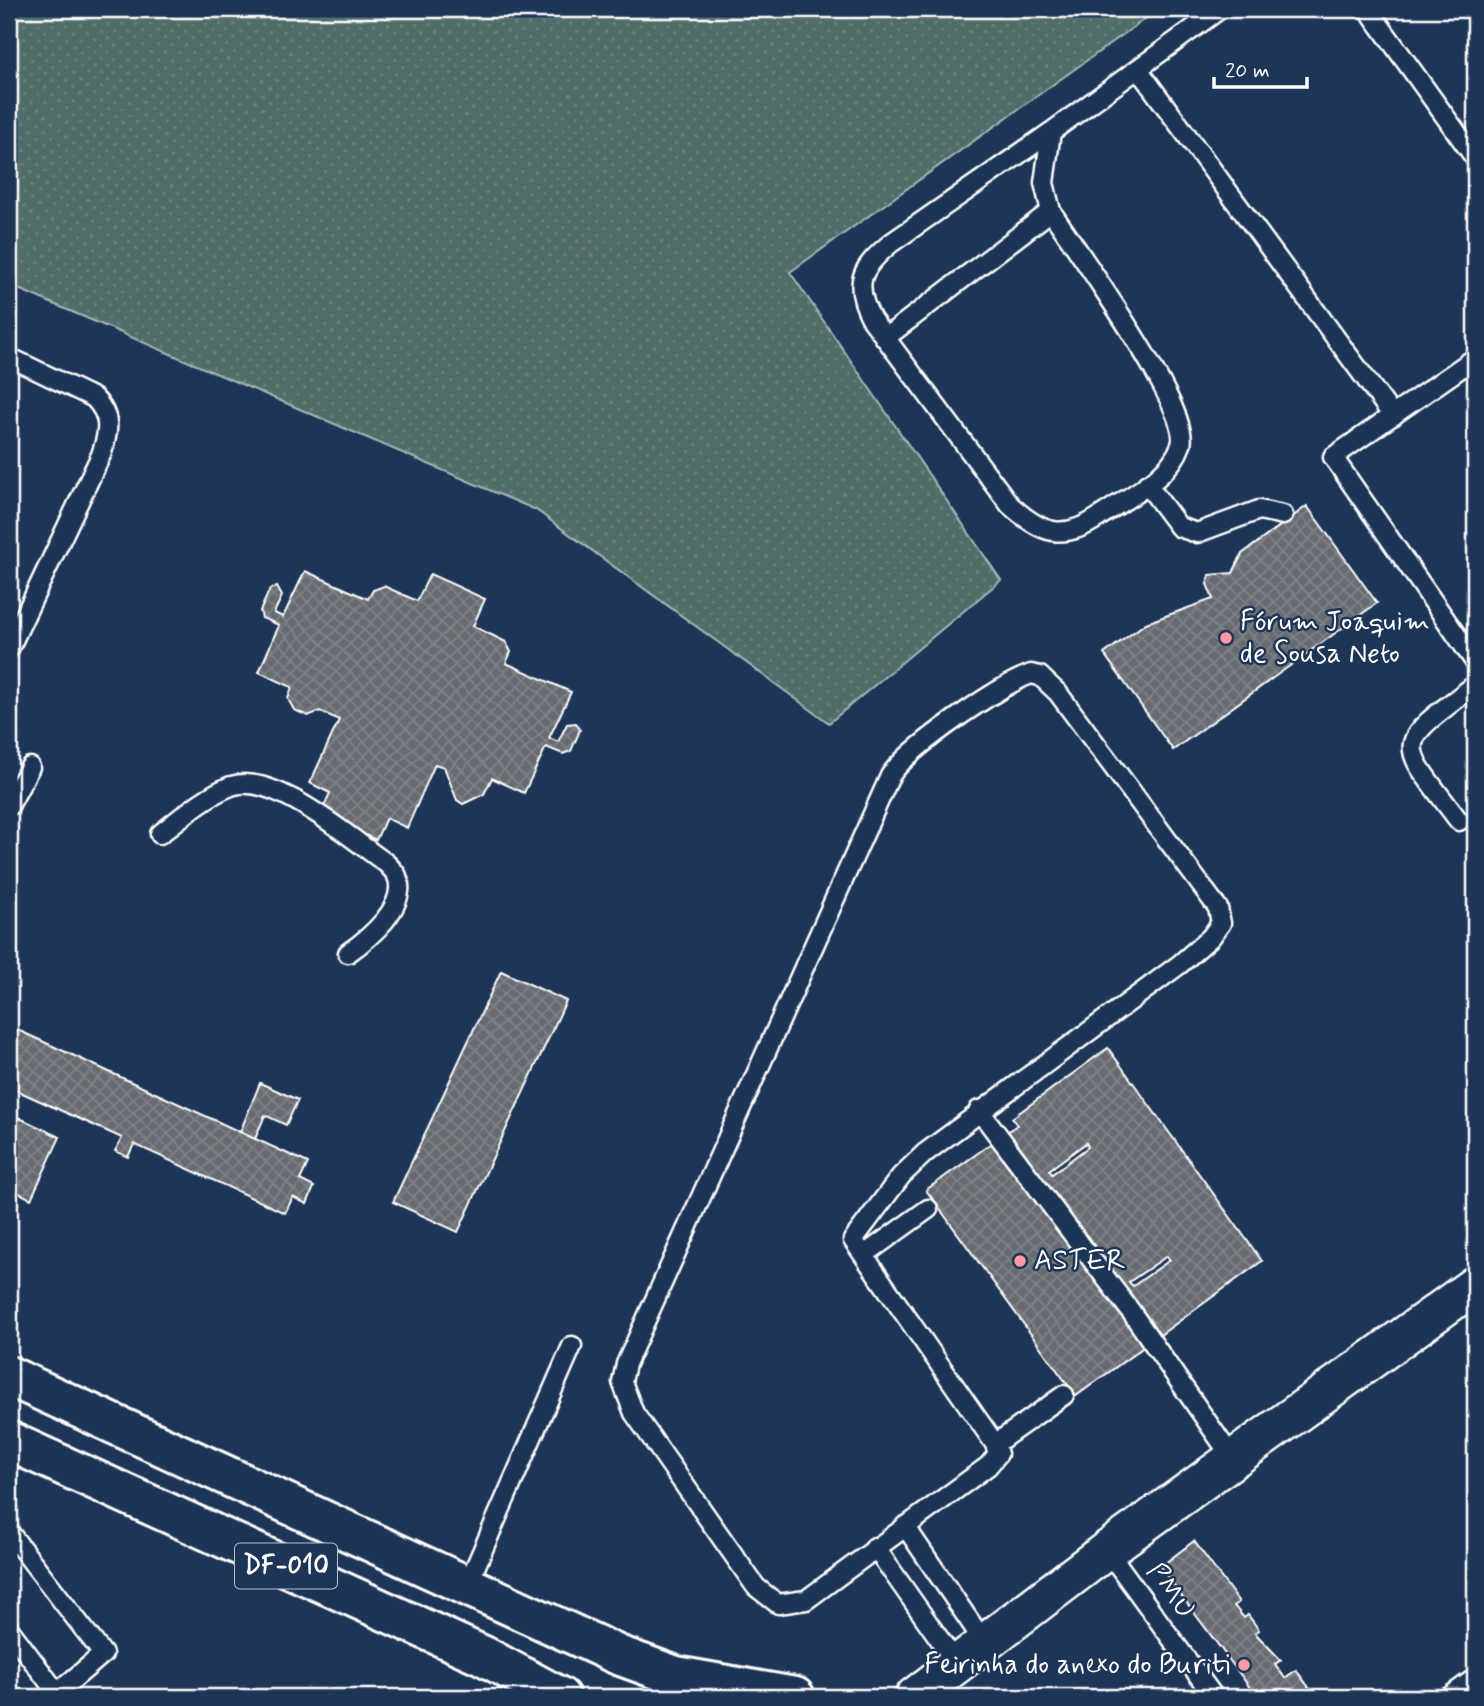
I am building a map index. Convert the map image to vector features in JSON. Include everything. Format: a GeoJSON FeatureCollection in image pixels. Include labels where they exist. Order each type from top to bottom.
{"type":"FeatureCollection","features":[{"type":"Feature","properties":{"kind":"main road","name":"DF-010"},"geometry":{"type":"LineString","coordinates":[[9,1376],[618,1655],[676,1676],[794,1697]]}},
{"type":"Feature","properties":{"kind":"main road","name":"DF-010"},"geometry":{"type":"LineString","coordinates":[[9,1441],[484,1656],[560,1697]]}},
{"type":"Feature","properties":{"kind":"street"},"geometry":{"type":"LineString","coordinates":[[914,1697],[1107,1550],[1475,1284]]}},
{"type":"Feature","properties":{"kind":"lane"},"geometry":{"type":"LineString","coordinates":[[1051,132],[1044,183],[1051,211],[1168,393],[1182,430],[1177,455],[1166,471],[1074,530],[1055,533],[1040,529],[1010,505],[885,338],[863,305],[859,289],[862,274],[872,259],[1220,9]]}},
{"type":"Feature","properties":{"kind":"lane"},"geometry":{"type":"LineString","coordinates":[[1368,9],[1475,158]]}},
{"type":"Feature","properties":{"kind":"lane"},"geometry":{"type":"LineString","coordinates":[[1138,69],[1393,415]]}},
{"type":"Feature","properties":{"kind":"lane"},"geometry":{"type":"LineString","coordinates":[[885,338],[1051,211]]}},
{"type":"Feature","properties":{"kind":"lane"},"geometry":{"type":"LineString","coordinates":[[9,357],[94,398],[105,409],[109,423],[101,455],[9,649]]}},
{"type":"Feature","properties":{"kind":"lane"},"geometry":{"type":"LineString","coordinates":[[1475,358],[1333,457],[1475,662]]}},
{"type":"Feature","properties":{"kind":"lane"},"geometry":{"type":"LineString","coordinates":[[1147,484],[1179,527],[1197,533],[1259,510],[1283,515]]}},
{"type":"Feature","properties":{"kind":"lane"},"geometry":{"type":"LineString","coordinates":[[1031,674],[1040,676],[1058,693],[1218,908],[1221,923],[1211,937],[1180,964],[979,1110],[901,1176],[853,1240],[995,1444],[998,1454],[988,1466],[806,1600],[779,1604],[756,1587],[634,1413],[622,1382],[630,1353],[890,776],[902,761],[976,706],[1019,678],[1031,674]]}},
{"type":"Feature","properties":{"kind":"lane"},"geometry":{"type":"LineString","coordinates":[[1459,821],[1415,761],[1410,749],[1414,735],[1424,724],[1475,685]]}},
{"type":"Feature","properties":{"kind":"lane"},"geometry":{"type":"LineString","coordinates":[[9,806],[20,774]]}},
{"type":"Feature","properties":{"kind":"lane"},"geometry":{"type":"LineString","coordinates":[[160,834],[208,798],[234,785],[259,784],[281,792],[386,863],[397,876],[398,894],[384,923],[372,936],[348,953]]}},
{"type":"Feature","properties":{"kind":"lane"},"geometry":{"type":"LineString","coordinates":[[979,1110],[1132,1312],[1233,1459]]}},
{"type":"Feature","properties":{"kind":"lane"},"geometry":{"type":"LineString","coordinates":[[863,1255],[928,1209]]}},
{"type":"Feature","properties":{"kind":"lane"},"geometry":{"type":"LineString","coordinates":[[467,1586],[572,1346]]}},
{"type":"Feature","properties":{"kind":"lane"},"geometry":{"type":"LineString","coordinates":[[995,1444],[1064,1395]]}},
{"type":"Feature","properties":{"kind":"lane"},"geometry":{"type":"LineString","coordinates":[[905,1526],[971,1653]]}},
{"type":"Feature","properties":{"kind":"lane"},"geometry":{"type":"LineString","coordinates":[[9,1532],[103,1654],[58,1695],[9,1629]]}},
{"type":"Feature","properties":{"kind":"lane"},"geometry":{"type":"LineString","coordinates":[[875,1547],[971,1653]]}},
{"type":"Feature","properties":{"kind":"lane","name":"PMU"},"geometry":{"type":"LineString","coordinates":[[1107,1550],[1214,1697]]}},
{"type":"Feature","properties":{"kind":"lane"},"geometry":{"type":"LineString","coordinates":[[1449,1697],[1475,1678]]}},
{"type":"Feature","properties":{"kind":"green space"},"geometry":{"type":"Polygon","coordinates":[[[9,9],[1159,9],[790,272],[1001,580],[829,723],[536,510],[9,285],[9,9]]]}},
{"type":"Feature","properties":{"kind":"building","name":"Fórum Joaquim de Sousa Neto"},"geometry":{"type":"Polygon","coordinates":[[[1307,506],[1377,603],[1173,750],[1104,654],[1146,623],[1213,599],[1207,584],[1210,575],[1233,573],[1242,554],[1307,506]]]}},
{"type":"Feature","properties":{"kind":"building"},"geometry":{"type":"Polygon","coordinates":[[[305,571],[368,599],[373,590],[384,586],[417,601],[430,574],[485,599],[473,626],[506,642],[511,652],[506,663],[571,692],[549,738],[558,742],[567,724],[576,723],[580,730],[571,751],[563,754],[546,747],[524,793],[492,778],[484,794],[463,804],[457,800],[444,767],[435,764],[407,828],[386,818],[376,840],[320,815],[330,793],[310,783],[339,720],[320,711],[308,716],[294,710],[288,699],[292,687],[259,672],[279,625],[262,618],[260,611],[270,589],[277,587],[282,596],[274,613],[283,617],[305,571]]]}},
{"type":"Feature","properties":{"kind":"building"},"geometry":{"type":"Polygon","coordinates":[[[501,971],[566,1001],[458,1232],[393,1202],[501,971]]]}},
{"type":"Feature","properties":{"kind":"building"},"geometry":{"type":"Polygon","coordinates":[[[9,1026],[308,1163],[300,1180],[314,1187],[307,1204],[293,1197],[285,1213],[134,1144],[128,1157],[115,1151],[122,1138],[9,1087],[9,1026]]]}},
{"type":"Feature","properties":{"kind":"building"},"geometry":{"type":"Polygon","coordinates":[[[1108,1048],[1262,1261],[1076,1396],[926,1190],[1017,1125],[1012,1118],[1108,1048]],[[1086,1143],[1049,1170],[1052,1174],[1088,1147],[1086,1143]],[[1167,1256],[1129,1282],[1133,1286],[1170,1260],[1167,1256]]]}},
{"type":"Feature","properties":{"kind":"building"},"geometry":{"type":"Polygon","coordinates":[[[260,1083],[298,1100],[286,1125],[265,1115],[255,1139],[240,1132],[260,1083]]]}},
{"type":"Feature","properties":{"kind":"building"},"geometry":{"type":"Polygon","coordinates":[[[9,1113],[60,1137],[31,1199],[9,1188],[9,1113]]]}},
{"type":"Feature","properties":{"kind":"building"},"geometry":{"type":"Polygon","coordinates":[[[1194,1541],[1239,1602],[1234,1606],[1244,1618],[1248,1615],[1259,1630],[1255,1633],[1281,1660],[1275,1664],[1285,1678],[1296,1670],[1316,1697],[1257,1697],[1160,1567],[1194,1541]]]}},
{"type":"Feature","properties":{"kind":"place","name":"Fórum Joaquim de Sousa Neto"},"geometry":{"type":"Point","coordinates":[1226,638]}},
{"type":"Feature","properties":{"kind":"place","name":"ASTER"},"geometry":{"type":"Point","coordinates":[1020,1261]}},
{"type":"Feature","properties":{"kind":"place","name":"Feirinha do anexo do Buriti"},"geometry":{"type":"Point","coordinates":[1244,1665]}}]}
